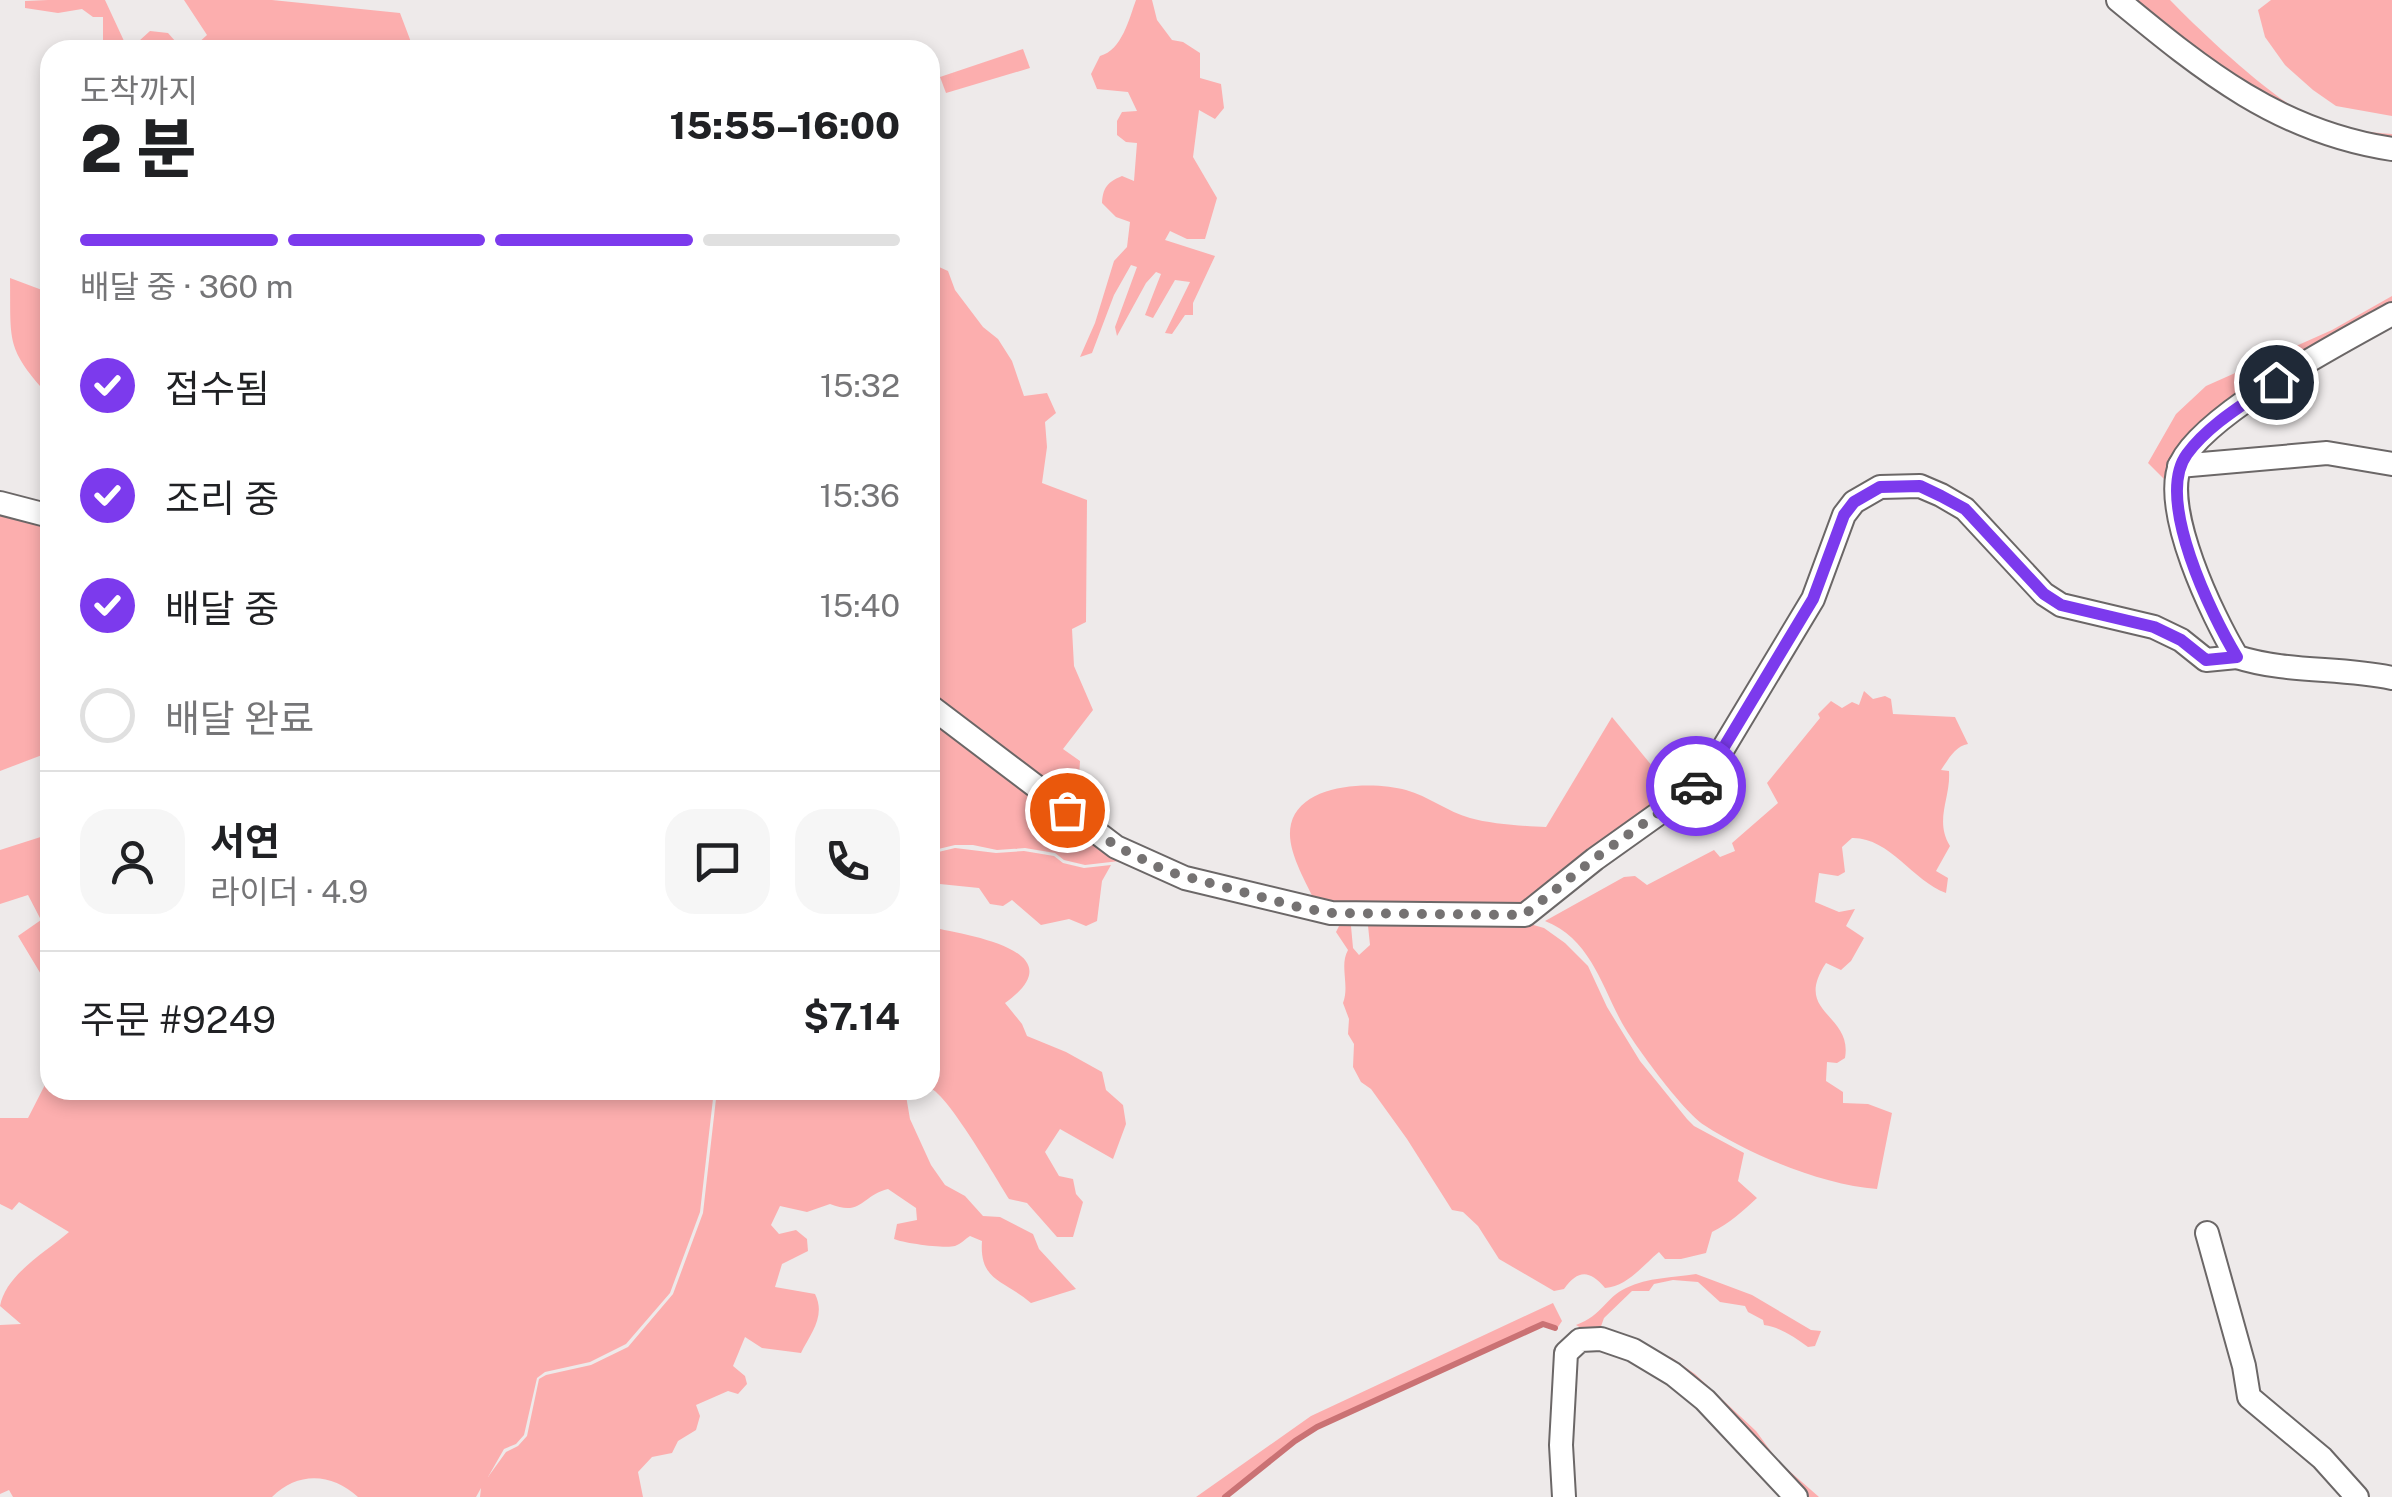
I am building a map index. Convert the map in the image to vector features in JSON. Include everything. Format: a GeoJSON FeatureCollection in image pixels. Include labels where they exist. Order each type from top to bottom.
{"type":"FeatureCollection","features":[{"type":"Feature","properties":{"kind":"street"},"geometry":{"type":"LineString","coordinates":[[2118,0],[2168,41],[2263,107],[2303,127],[2349,142],[2392,149]]}},
{"type":"Feature","properties":{"kind":"street"},"geometry":{"type":"LineString","coordinates":[[2237,657],[2208,600],[2185,539],[2177,485],[2180,466],[2196,444],[2225,418],[2302,364],[2392,314]]}},
{"type":"Feature","properties":{"kind":"street"},"geometry":{"type":"LineString","coordinates":[[2180,466],[2327,453],[2392,464]]}},
{"type":"Feature","properties":{"kind":"street"},"geometry":{"type":"LineString","coordinates":[[940,714],[1116,846],[1185,878],[1331,913],[1524,915],[1594,859],[1696,787],[1813,599],[1844,515],[1854,502],[1880,487],[1920,486],[1965,509],[2030,582],[2061,605],[2154,627],[2181,640],[2206,660],[2237,657],[2269,666],[2392,678]]}},
{"type":"Feature","properties":{"kind":"street"},"geometry":{"type":"LineString","coordinates":[[0,503],[40,513]]}},
{"type":"Feature","properties":{"kind":"street"},"geometry":{"type":"LineString","coordinates":[[2207,1233],[2249,1397],[2322,1458],[2356,1497]]}},
{"type":"Feature","properties":{"kind":"street"},"geometry":{"type":"LineString","coordinates":[[1564,1497],[1561,1444],[1566,1354],[1573,1344],[1590,1337],[1634,1350],[1673,1374],[1705,1400],[1796,1497]]}},
{"type":"Feature","properties":{"kind":"shaded area"},"geometry":{"type":"Polygon","coordinates":[[[105,0],[124,40],[103,40],[103,17],[93,17],[82,9],[58,13],[25,8],[25,1],[105,0]]]}},
{"type":"Feature","properties":{"kind":"shaded area"},"geometry":{"type":"Polygon","coordinates":[[[184,0],[272,0],[400,13],[410,40],[202,40],[207,35],[184,0]]]}},
{"type":"Feature","properties":{"kind":"shaded area"},"geometry":{"type":"Polygon","coordinates":[[[1136,0],[1152,0],[1157,20],[1172,40],[1200,53],[1200,78],[1221,84],[1224,108],[1215,119],[1199,110],[1193,157],[1217,198],[1205,239],[1187,239],[1170,231],[1165,240],[1215,256],[1193,303],[1193,315],[1185,315],[1172,334],[1165,333],[1190,282],[1175,280],[1153,318],[1145,315],[1161,274],[1156,272],[1117,336],[1115,327],[1137,267],[1131,265],[1114,295],[1092,353],[1080,357],[1114,261],[1127,247],[1130,222],[1116,217],[1102,203],[1103,193],[1109,183],[1122,176],[1134,181],[1137,143],[1126,142],[1117,135],[1122,112],[1137,111],[1128,92],[1097,89],[1091,74],[1100,56],[1119,41],[1136,0]]]}},
{"type":"Feature","properties":{"kind":"shaded area"},"geometry":{"type":"Polygon","coordinates":[[[2125,0],[2170,0],[2260,83],[2318,120],[2265,103],[2125,0]]]}},
{"type":"Feature","properties":{"kind":"shaded area"},"geometry":{"type":"Polygon","coordinates":[[[2271,0],[2392,0],[2392,116],[2336,106],[2285,65],[2265,37],[2258,10],[2271,0]]]}},
{"type":"Feature","properties":{"kind":"shaded area"},"geometry":{"type":"Polygon","coordinates":[[[150,31],[168,33],[174,40],[140,40],[150,31]]]}},
{"type":"Feature","properties":{"kind":"shaded area"},"geometry":{"type":"Polygon","coordinates":[[[1023,49],[1030,68],[946,93],[940,77],[1023,49]]]}},
{"type":"Feature","properties":{"kind":"shaded area"},"geometry":{"type":"Polygon","coordinates":[[[2334,125],[2392,134],[2392,144],[2334,125]]]}},
{"type":"Feature","properties":{"kind":"shaded area"},"geometry":{"type":"Polygon","coordinates":[[[940,267],[948,271],[955,290],[983,327],[998,339],[1012,361],[1024,396],[1047,393],[1056,413],[1045,422],[1047,447],[1042,483],[1087,500],[1086,622],[1072,629],[1074,666],[1093,710],[1063,749],[1080,761],[1077,809],[940,706],[940,267]]]}},
{"type":"Feature","properties":{"kind":"shaded area"},"geometry":{"type":"Polygon","coordinates":[[[10,278],[40,289],[40,385],[18,355],[10,317],[10,278]]]}},
{"type":"Feature","properties":{"kind":"shaded area"},"geometry":{"type":"Polygon","coordinates":[[[2392,296],[2392,307],[2286,366],[2169,484],[2148,463],[2176,414],[2206,386],[2332,330],[2392,296]]]}},
{"type":"Feature","properties":{"kind":"shaded area"},"geometry":{"type":"Polygon","coordinates":[[[0,510],[40,520],[40,756],[0,771],[0,510]]]}},
{"type":"Feature","properties":{"kind":"shaded area"},"geometry":{"type":"Polygon","coordinates":[[[1864,691],[1873,699],[1891,699],[1893,714],[1955,717],[1968,744],[1956,750],[1941,770],[1949,771],[1943,827],[1950,846],[1936,871],[1948,878],[1946,893],[1878,844],[1865,840],[1852,838],[1842,847],[1845,872],[1838,876],[1819,873],[1815,902],[1839,912],[1855,909],[1846,926],[1864,938],[1841,970],[1826,963],[1817,980],[1816,993],[1845,1043],[1845,1058],[1837,1063],[1827,1062],[1826,1081],[1843,1092],[1843,1103],[1868,1104],[1892,1113],[1877,1189],[1834,1182],[1788,1167],[1743,1147],[1695,1118],[1637,1047],[1584,951],[1545,921],[1624,877],[1635,876],[1647,885],[1714,850],[1720,857],[1735,851],[1732,843],[1778,803],[1767,783],[1820,718],[1818,714],[1831,701],[1842,708],[1852,702],[1859,705],[1864,691]]]}},
{"type":"Feature","properties":{"kind":"shaded area"},"geometry":{"type":"Polygon","coordinates":[[[1612,717],[1675,794],[1523,909],[1316,904],[1298,865],[1290,834],[1298,810],[1309,800],[1340,788],[1392,787],[1470,818],[1546,827],[1612,717]]]}},
{"type":"Feature","properties":{"kind":"shaded area"},"geometry":{"type":"Polygon","coordinates":[[[940,723],[1128,860],[1085,865],[1064,860],[1055,853],[1025,848],[997,850],[955,845],[940,849],[940,723]]]}},
{"type":"Feature","properties":{"kind":"shaded area"},"geometry":{"type":"Polygon","coordinates":[[[40,837],[40,918],[28,895],[0,904],[0,850],[40,837]]]}},
{"type":"Feature","properties":{"kind":"shaded area"},"geometry":{"type":"Polygon","coordinates":[[[955,848],[996,853],[1024,851],[1054,856],[1063,863],[1084,868],[1111,865],[1102,881],[1097,921],[1086,926],[1069,919],[1041,925],[1012,900],[1003,906],[990,904],[979,888],[940,884],[940,852],[955,848]]]}},
{"type":"Feature","properties":{"kind":"shaded area"},"geometry":{"type":"Polygon","coordinates":[[[1367,916],[1523,922],[1544,928],[1565,943],[1588,966],[1607,1007],[1640,1061],[1687,1119],[1744,1153],[1738,1181],[1757,1198],[1712,1232],[1706,1253],[1665,1259],[1659,1252],[1628,1279],[1605,1288],[1584,1274],[1564,1289],[1554,1291],[1499,1259],[1478,1226],[1463,1212],[1452,1210],[1407,1139],[1353,1067],[1354,1044],[1348,1034],[1349,1019],[1343,1003],[1348,950],[1336,932],[1339,926],[1351,926],[1353,948],[1359,955],[1370,945],[1367,916]]]}},
{"type":"Feature","properties":{"kind":"shaded area"},"geometry":{"type":"Polygon","coordinates":[[[40,921],[40,973],[18,936],[40,921]]]}},
{"type":"Feature","properties":{"kind":"shaded area"},"geometry":{"type":"Polygon","coordinates":[[[940,929],[990,941],[1023,958],[1029,970],[1024,985],[1005,1003],[1027,1036],[1102,1072],[1106,1090],[1123,1105],[1126,1124],[1113,1159],[1060,1129],[1045,1152],[1059,1176],[1073,1179],[1076,1194],[1083,1202],[1073,1237],[1057,1237],[1027,1203],[1009,1199],[940,1097],[940,929]]]}},
{"type":"Feature","properties":{"kind":"shaded area"},"geometry":{"type":"Polygon","coordinates":[[[40,1095],[40,1100],[713,1100],[700,1212],[670,1293],[626,1344],[590,1362],[545,1372],[537,1378],[524,1435],[504,1449],[488,1477],[506,1452],[527,1436],[539,1379],[591,1365],[628,1347],[673,1294],[703,1213],[716,1100],[907,1100],[910,1119],[945,1185],[965,1196],[983,1216],[1000,1217],[1033,1234],[1039,1249],[1076,1289],[1031,1303],[989,1273],[982,1241],[970,1236],[955,1246],[943,1247],[894,1239],[897,1224],[917,1220],[916,1208],[888,1189],[856,1207],[830,1204],[807,1212],[780,1206],[771,1225],[779,1234],[796,1230],[807,1239],[808,1251],[782,1264],[775,1287],[815,1294],[819,1310],[813,1331],[801,1353],[762,1348],[745,1337],[733,1366],[745,1376],[747,1384],[738,1394],[728,1391],[696,1405],[700,1416],[696,1430],[678,1441],[672,1453],[652,1457],[638,1472],[643,1497],[480,1497],[481,1488],[476,1497],[358,1497],[337,1483],[315,1478],[293,1483],[272,1497],[13,1497],[9,1490],[0,1494],[0,1325],[21,1324],[0,1306],[18,1274],[69,1232],[19,1202],[12,1210],[0,1204],[0,1118],[28,1118],[40,1095]]]}},
{"type":"Feature","properties":{"kind":"shaded area"},"geometry":{"type":"Polygon","coordinates":[[[1696,1274],[1752,1295],[1811,1330],[1821,1331],[1815,1346],[1808,1347],[1781,1330],[1764,1325],[1745,1306],[1720,1302],[1698,1282],[1673,1280],[1654,1284],[1649,1291],[1632,1291],[1604,1318],[1600,1329],[1672,1358],[1695,1374],[1756,1431],[1778,1461],[1819,1497],[1802,1497],[1719,1407],[1576,1325],[1634,1284],[1696,1274]]]}},
{"type":"Feature","properties":{"kind":"shaded area"},"geometry":{"type":"Polygon","coordinates":[[[1553,1303],[1562,1321],[1558,1327],[1542,1322],[1316,1426],[1222,1497],[1196,1497],[1311,1416],[1553,1303]]]}},
{"type":"Feature","properties":{"kind":"waterway"},"geometry":{"type":"LineString","coordinates":[[1225,1497],[1317,1427],[1543,1324],[1555,1328]]}},
{"type":"Feature","properties":{"kind":"way so far"},"geometry":{"type":"LineString","coordinates":[[1067,810],[1116,846],[1166,871],[1298,907],[1331,913],[1524,915],[1696,786]]}},
{"type":"Feature","properties":{"kind":"route"},"geometry":{"type":"LineString","coordinates":[[1696,786],[1724,747],[1813,599],[1844,515],[1854,502],[1880,487],[1920,486],[1965,509],[2017,568],[2061,605],[2154,627],[2181,640],[2206,660],[2237,657],[2208,600],[2185,539],[2177,485],[2180,466],[2204,436],[2276,382]]}}]}
